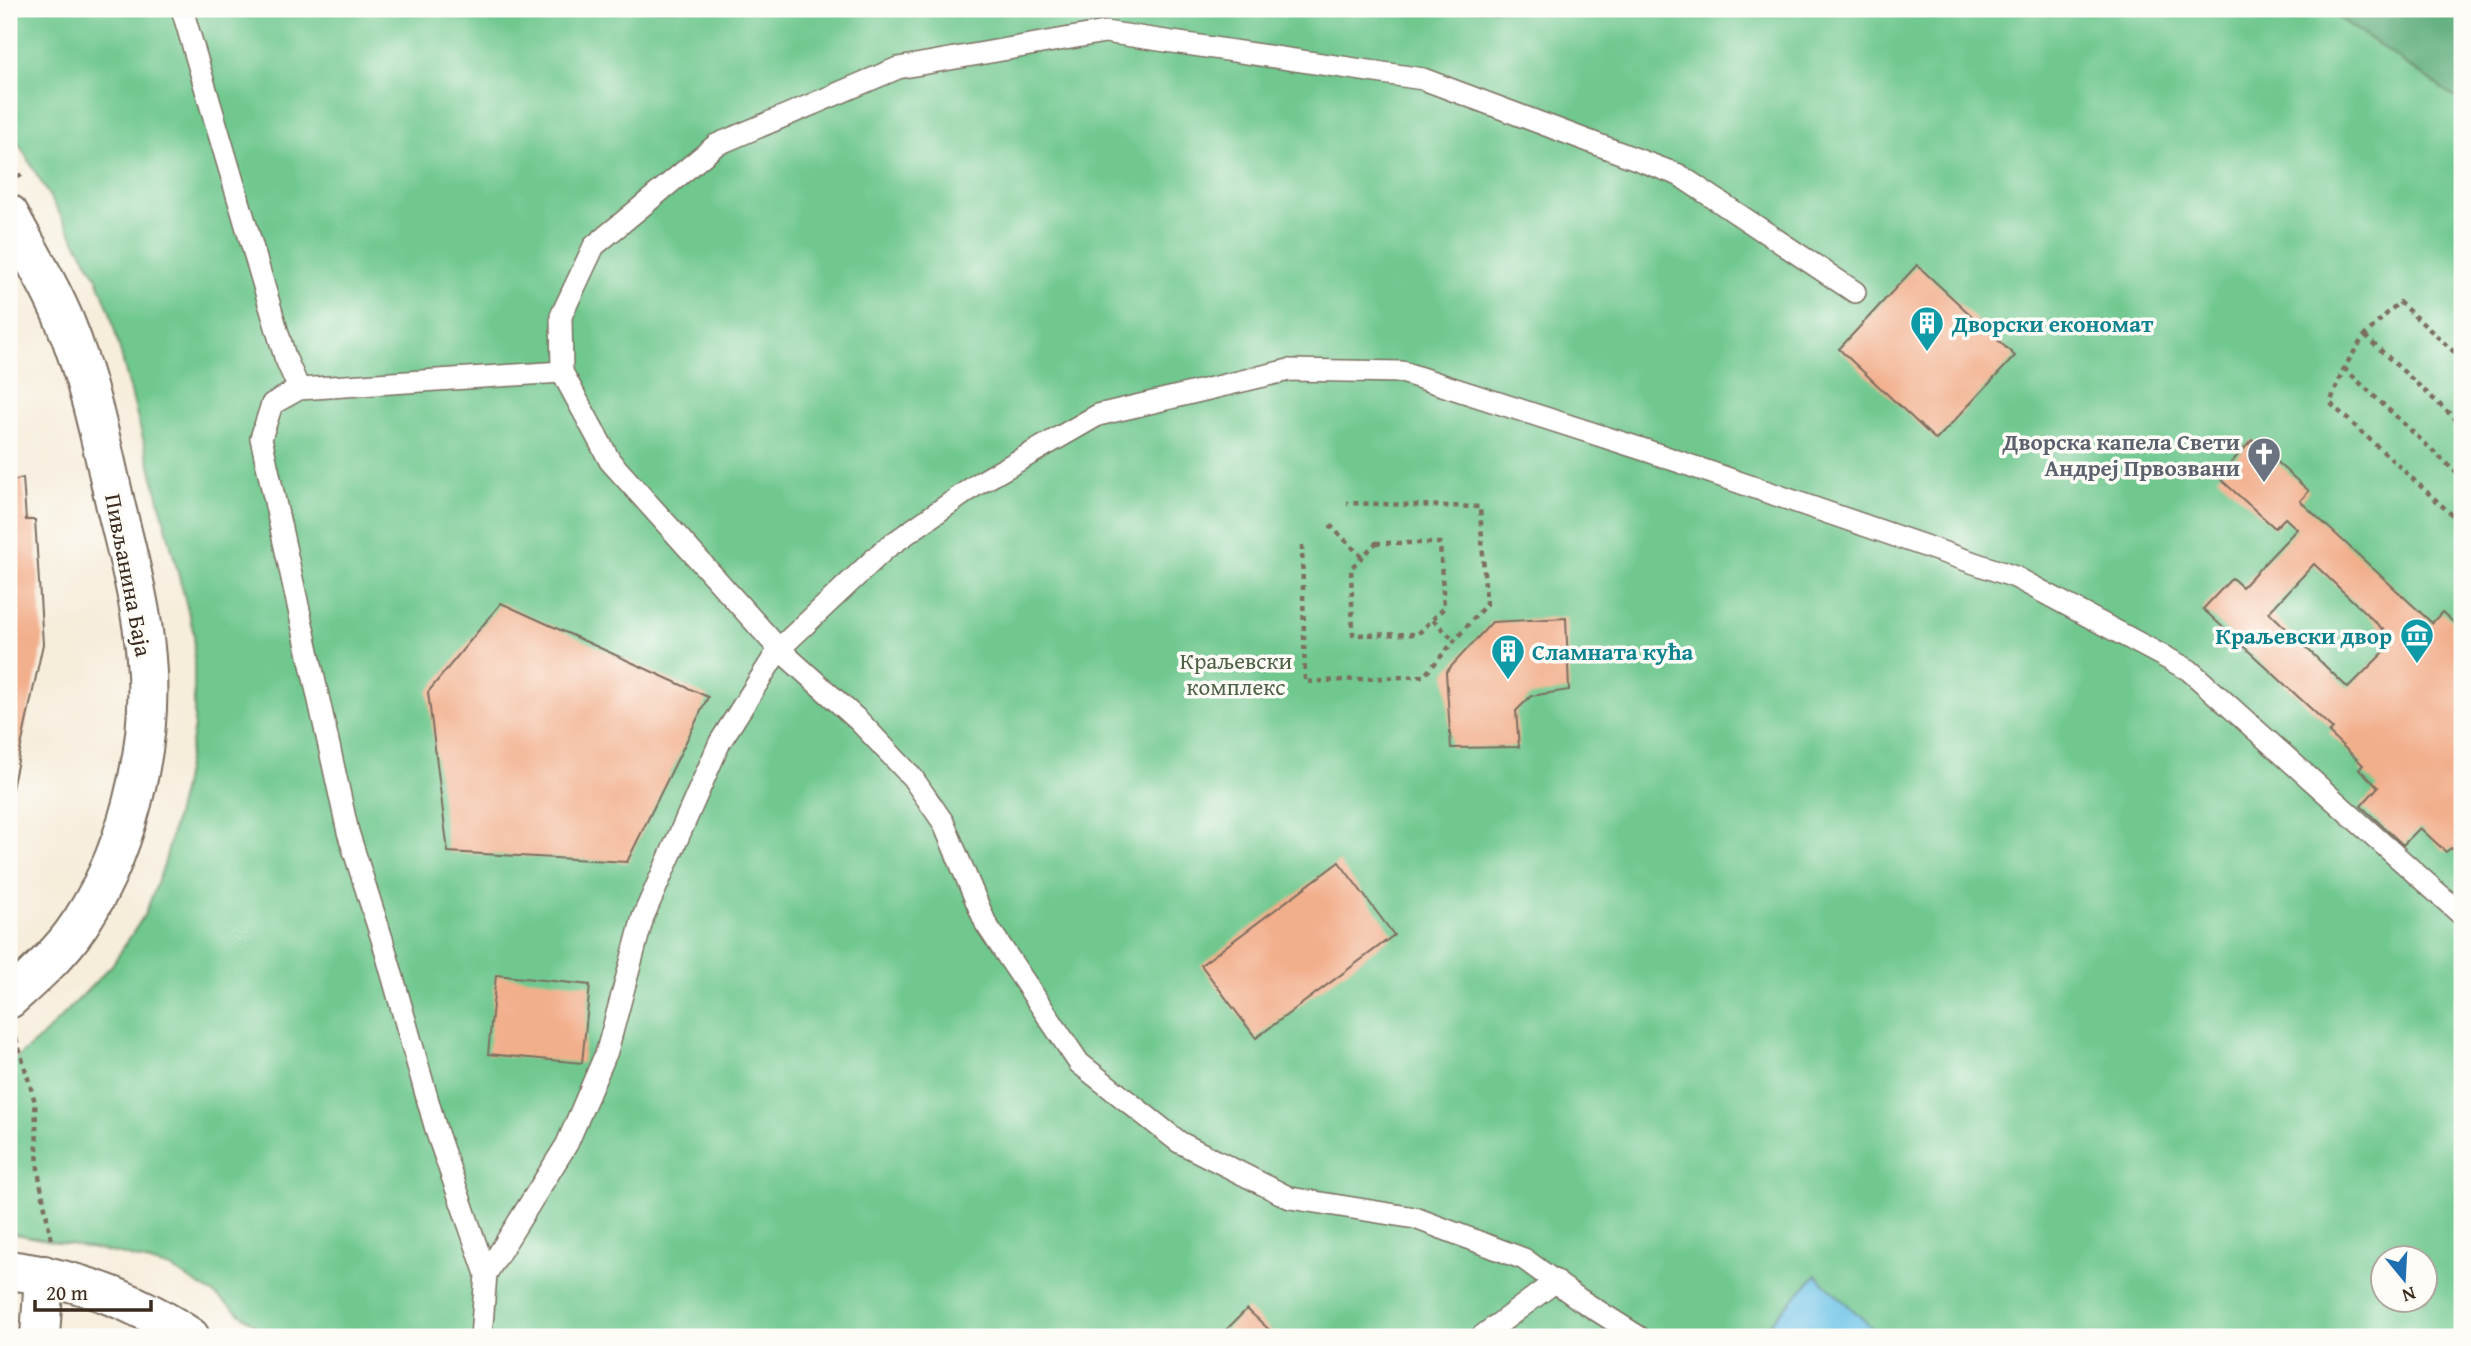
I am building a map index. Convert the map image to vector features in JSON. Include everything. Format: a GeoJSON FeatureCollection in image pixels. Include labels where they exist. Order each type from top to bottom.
{"type":"FeatureCollection","features":[{"type":"Feature","properties":{"kind":"street","name":"Пивљанина Баја"},"geometry":{"type":"LineString","coordinates":[[9,214],[58,305],[74,345],[123,533],[144,634],[148,673],[145,737],[140,763],[126,823],[110,864],[88,909],[72,934],[52,960],[9,999]]}},
{"type":"Feature","properties":{"kind":"street"},"geometry":{"type":"LineString","coordinates":[[40,1337],[35,1263],[148,1313],[190,1337]]}},
{"type":"Feature","properties":{"kind":"lane"},"geometry":{"type":"LineString","coordinates":[[181,9],[285,357],[299,389]]}},
{"type":"Feature","properties":{"kind":"lane"},"geometry":{"type":"LineString","coordinates":[[1639,1337],[1524,1259],[1415,1218],[1290,1198],[1179,1142],[1079,1063],[986,924],[943,822],[912,777],[859,721],[779,649],[610,461],[562,372],[561,316],[594,246],[716,145],[898,68],[1104,32],[1423,79],[1679,175],[1855,292]]}},
{"type":"Feature","properties":{"kind":"lane"},"geometry":{"type":"LineString","coordinates":[[486,1274],[567,1144],[607,1051],[643,917],[720,742],[779,649],[886,549],[976,485],[1098,415],[1289,370],[1402,372],[1648,451],[2015,577],[2189,670],[2462,915]]}},
{"type":"Feature","properties":{"kind":"lane"},"geometry":{"type":"LineString","coordinates":[[481,1337],[486,1274],[438,1133],[348,832],[261,438],[272,404],[299,389],[562,372]]}},
{"type":"Feature","properties":{"kind":"lane"},"geometry":{"type":"LineString","coordinates":[[1481,1337],[1556,1282]]}},
{"type":"Feature","properties":{"kind":"path"},"geometry":{"type":"LineString","coordinates":[[2462,359],[2399,302],[2364,336],[2344,368],[2330,403],[2462,524]]}},
{"type":"Feature","properties":{"kind":"path"},"geometry":{"type":"LineString","coordinates":[[2364,336],[2462,425]]}},
{"type":"Feature","properties":{"kind":"path"},"geometry":{"type":"LineString","coordinates":[[2344,368],[2462,478]]}},
{"type":"Feature","properties":{"kind":"path"},"geometry":{"type":"LineString","coordinates":[[1302,545],[1305,682],[1424,676],[1486,604],[1480,507],[1347,503]]}},
{"type":"Feature","properties":{"kind":"path"},"geometry":{"type":"LineString","coordinates":[[1330,525],[1361,555]]}},
{"type":"Feature","properties":{"kind":"path"},"geometry":{"type":"LineString","coordinates":[[1376,543],[1440,543],[1444,608],[1418,634],[1353,635],[1351,568],[1361,555],[1376,543]]}},
{"type":"Feature","properties":{"kind":"path"},"geometry":{"type":"LineString","coordinates":[[1433,620],[1455,641]]}},
{"type":"Feature","properties":{"kind":"path"},"geometry":{"type":"LineString","coordinates":[[16,1038],[35,1102],[38,1171],[35,1263]]}},
{"type":"Feature","properties":{"kind":"green space","name":"Краљевски комплекс"},"geometry":{"type":"Polygon","coordinates":[[[9,9],[2326,9],[2462,102],[2462,1337],[271,1337],[217,1296],[171,1268],[120,1254],[9,1233],[9,1064],[42,1037],[112,965],[145,914],[164,865],[183,787],[194,726],[194,634],[110,312],[96,276],[9,127],[9,9]]]}},
{"type":"Feature","properties":{"kind":"green space"},"geometry":{"type":"Polygon","coordinates":[[[2326,9],[2462,9],[2462,102],[2326,9]]]}},
{"type":"Feature","properties":{"kind":"water"},"geometry":{"type":"Polygon","coordinates":[[[1816,1275],[1882,1337],[1757,1337],[1816,1275]]]}},
{"type":"Feature","properties":{"kind":"building","name":"Дворски економат"},"geometry":{"type":"Polygon","coordinates":[[[1917,265],[2015,356],[1936,440],[1839,349],[1917,265]]]}},
{"type":"Feature","properties":{"kind":"building","name":"Краљевски двор"},"geometry":{"type":"Polygon","coordinates":[[[2252,440],[2309,491],[2300,501],[2432,623],[2442,612],[2460,628],[2462,626],[2462,858],[2451,848],[2446,852],[2420,828],[2403,845],[2361,806],[2378,787],[2359,769],[2363,765],[2329,733],[2333,729],[2203,609],[2232,578],[2242,587],[2297,529],[2285,518],[2275,528],[2218,477],[2252,440]],[[2314,564],[2269,612],[2348,688],[2395,641],[2314,564]]]}},
{"type":"Feature","properties":{"kind":"building"},"geometry":{"type":"Polygon","coordinates":[[[23,478],[26,520],[35,520],[43,644],[10,798],[9,482],[23,478]]]}},
{"type":"Feature","properties":{"kind":"building"},"geometry":{"type":"Polygon","coordinates":[[[501,603],[708,697],[627,862],[448,852],[428,692],[501,603]]]}},
{"type":"Feature","properties":{"kind":"building","name":"Сламната кућа"},"geometry":{"type":"Polygon","coordinates":[[[1566,618],[1569,690],[1531,696],[1516,711],[1519,747],[1451,748],[1446,672],[1492,622],[1566,618]]]}},
{"type":"Feature","properties":{"kind":"building"},"geometry":{"type":"Polygon","coordinates":[[[1339,862],[1394,935],[1256,1038],[1201,965],[1339,862]]]}},
{"type":"Feature","properties":{"kind":"building"},"geometry":{"type":"Polygon","coordinates":[[[496,975],[590,985],[582,1063],[488,1054],[496,975]]]}},
{"type":"Feature","properties":{"kind":"building"},"geometry":{"type":"Polygon","coordinates":[[[1247,1309],[1277,1337],[1219,1337],[1247,1309]]]}},
{"type":"Feature","properties":{"kind":"place","name":"Дворски економат"},"geometry":{"type":"Point","coordinates":[1927,353]}},
{"type":"Feature","properties":{"kind":"place","name":"Дворска капела Свети Андреј Првозвани"},"geometry":{"type":"Point","coordinates":[2264,484]}},
{"type":"Feature","properties":{"kind":"place","name":"Краљевски двор"},"geometry":{"type":"Point","coordinates":[2417,665]}},
{"type":"Feature","properties":{"kind":"place","name":"Сламната кућа"},"geometry":{"type":"Point","coordinates":[1508,681]}}]}
